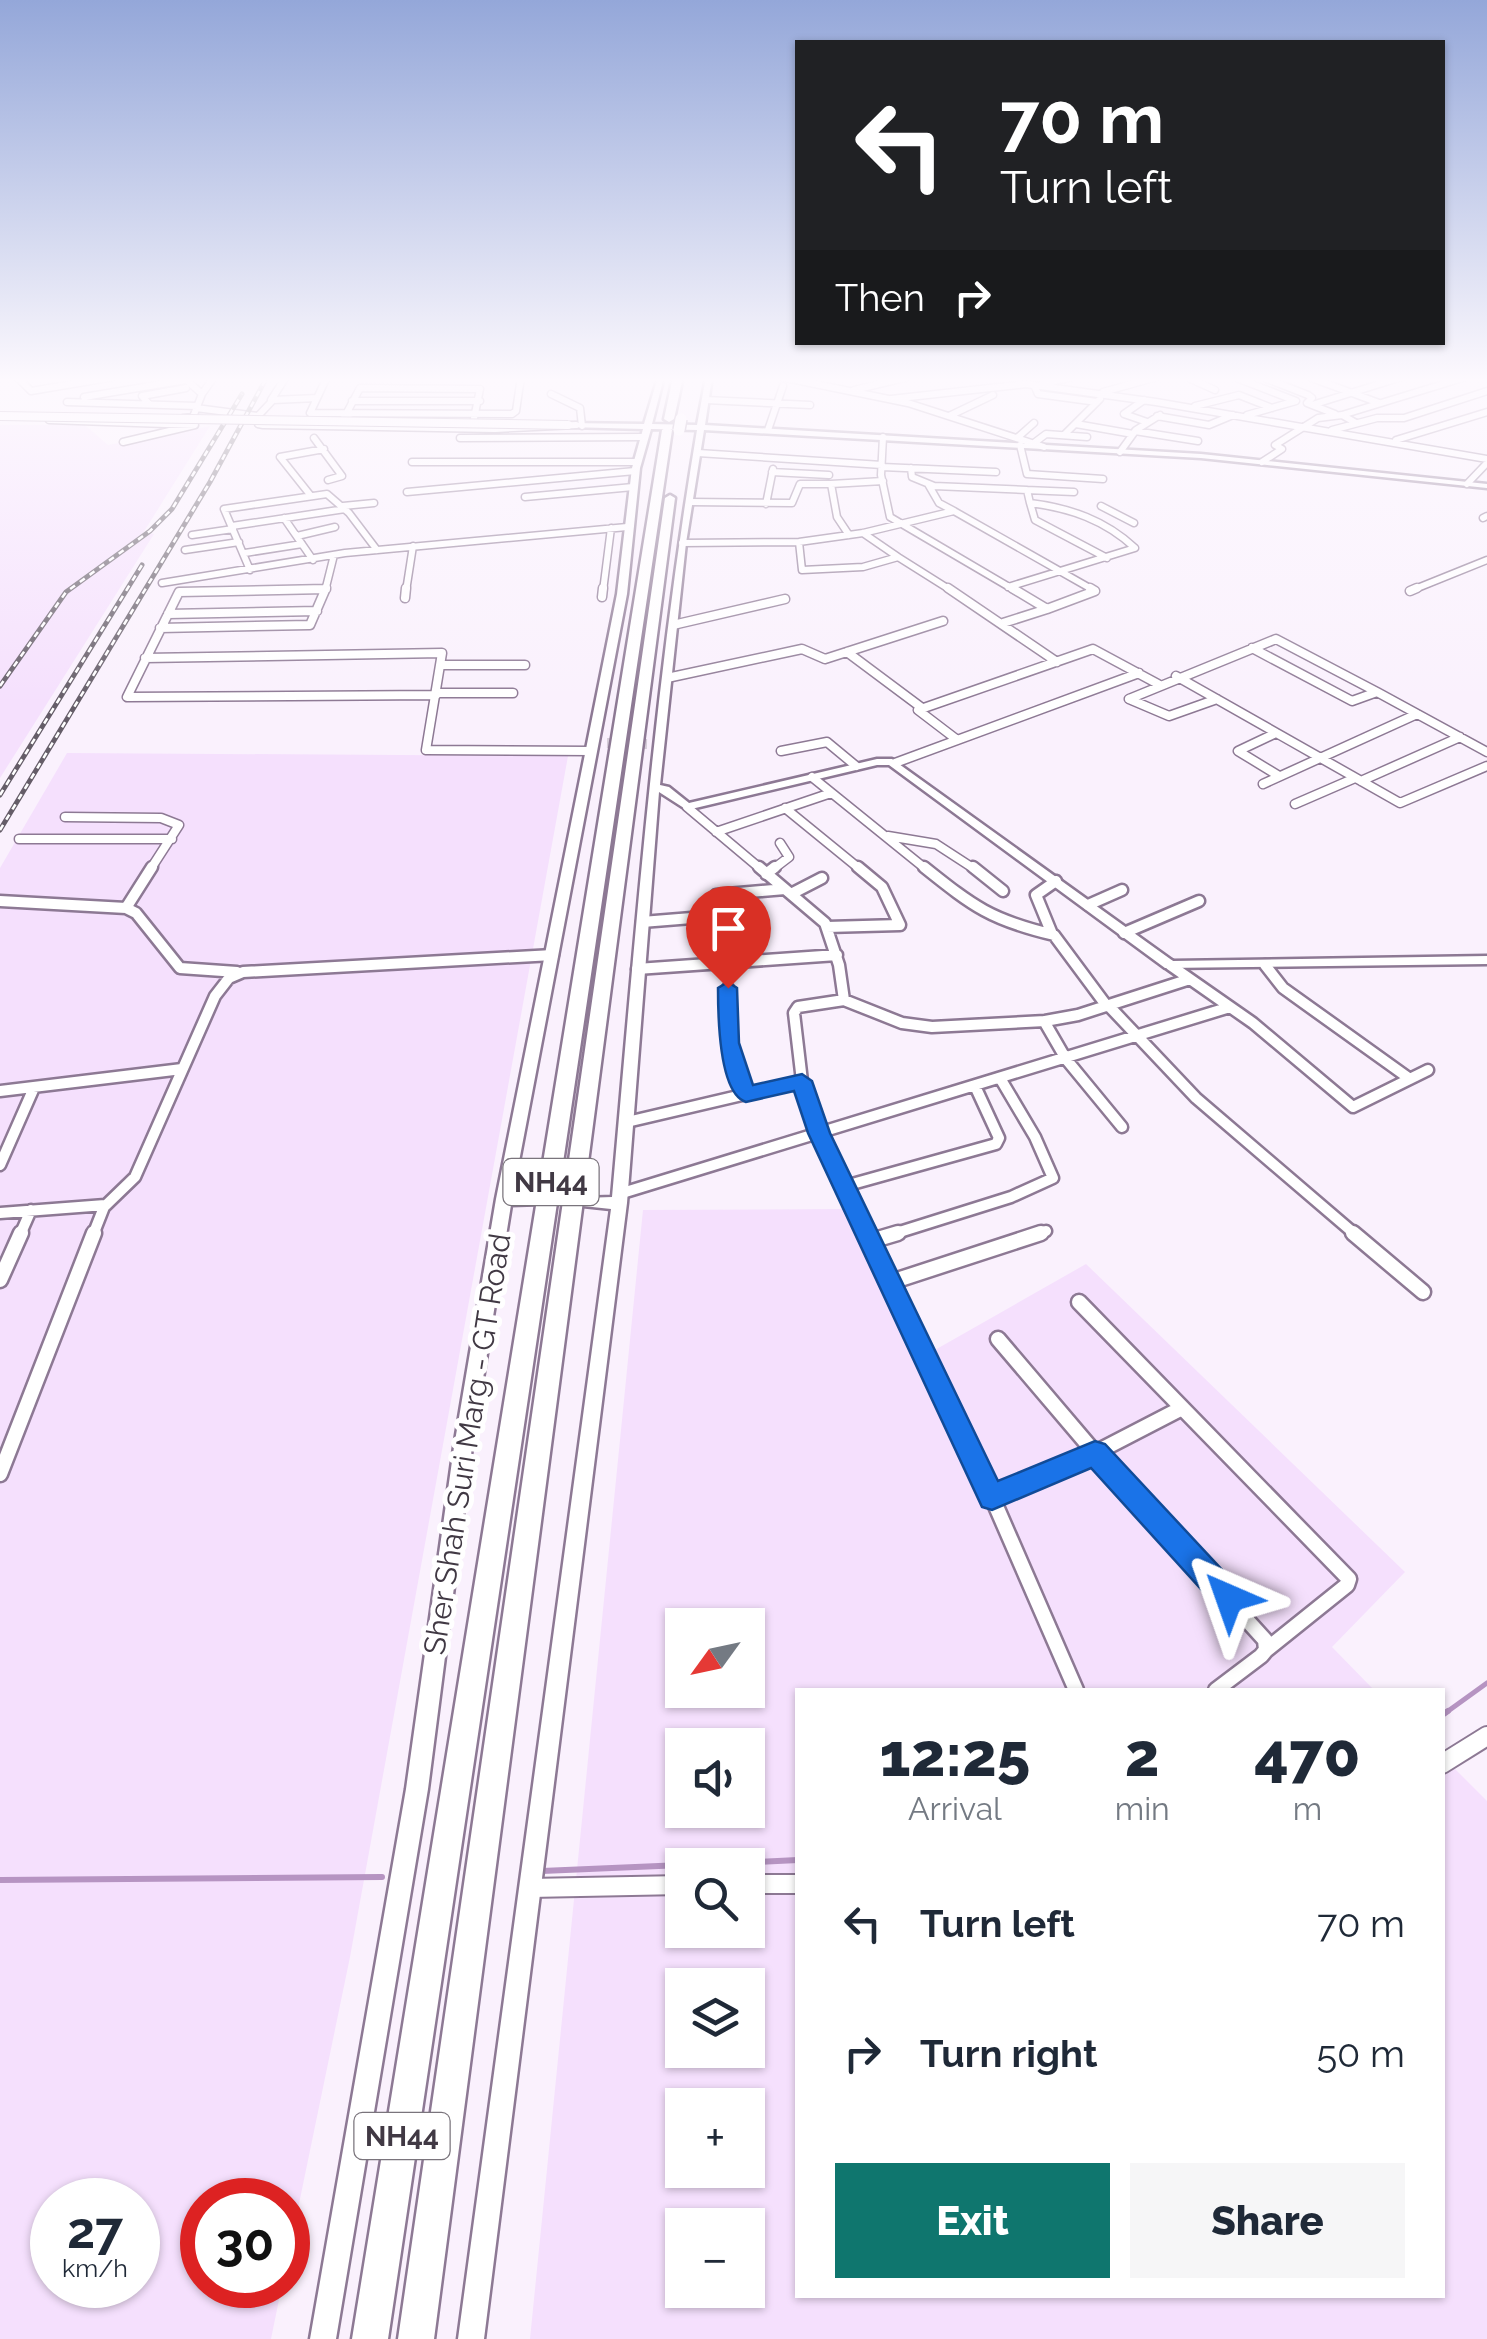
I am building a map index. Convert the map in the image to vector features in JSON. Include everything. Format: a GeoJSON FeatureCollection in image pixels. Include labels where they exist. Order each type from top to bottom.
{"type":"FeatureCollection","features":[{"type":"Feature","properties":{"kind":"highway","name":"Sher Shah Suri Marg - GT Road"},"geometry":{"type":"LineString","coordinates":[[370,2339],[656,486]]}},
{"type":"Feature","properties":{"kind":"highway","name":"Sher Shah Suri Marg - GT Road"},"geometry":{"type":"LineString","coordinates":[[416,2339],[657,486]]}},
{"type":"Feature","properties":{"kind":"street"},"geometry":{"type":"LineString","coordinates":[[303,486],[311,496]]}},
{"type":"Feature","properties":{"kind":"street"},"geometry":{"type":"LineString","coordinates":[[408,492],[461,486]]}},
{"type":"Feature","properties":{"kind":"street"},"geometry":{"type":"LineString","coordinates":[[526,497],[577,486]]}},
{"type":"Feature","properties":{"kind":"street","name":"Sher Shah Suri Marg - GT Road"},"geometry":{"type":"LineString","coordinates":[[323,2339],[417,1789],[463,1448],[504,1199],[597,746],[622,594],[619,527],[631,486]]}},
{"type":"Feature","properties":{"kind":"street"},"geometry":{"type":"LineString","coordinates":[[471,2339],[619,1198],[654,788],[653,744],[667,678],[692,486]]}},
{"type":"Feature","properties":{"kind":"street"},"geometry":{"type":"LineString","coordinates":[[766,504],[769,486]]}},
{"type":"Feature","properties":{"kind":"street"},"geometry":{"type":"LineString","coordinates":[[689,502],[793,503],[799,486]]}},
{"type":"Feature","properties":{"kind":"street"},"geometry":{"type":"LineString","coordinates":[[831,486],[837,517],[848,535]]}},
{"type":"Feature","properties":{"kind":"street"},"geometry":{"type":"LineString","coordinates":[[883,486],[889,516],[900,525],[1047,609]]}},
{"type":"Feature","properties":{"kind":"street"},"geometry":{"type":"LineString","coordinates":[[929,486],[939,503],[1096,592],[999,626],[1057,662]]}},
{"type":"Feature","properties":{"kind":"street"},"geometry":{"type":"LineString","coordinates":[[963,486],[1074,492]]}},
{"type":"Feature","properties":{"kind":"street"},"geometry":{"type":"LineString","coordinates":[[1026,490],[1034,520],[1107,558]]}},
{"type":"Feature","properties":{"kind":"street"},"geometry":{"type":"LineString","coordinates":[[250,570],[224,509],[328,494],[377,550]]}},
{"type":"Feature","properties":{"kind":"street"},"geometry":{"type":"LineString","coordinates":[[192,535],[374,503]]}},
{"type":"Feature","properties":{"kind":"street"},"geometry":{"type":"LineString","coordinates":[[1008,587],[1136,548],[1119,533],[1067,508],[1030,503]]}},
{"type":"Feature","properties":{"kind":"street"},"geometry":{"type":"LineString","coordinates":[[1101,506],[1134,522]]}},
{"type":"Feature","properties":{"kind":"street"},"geometry":{"type":"LineString","coordinates":[[682,544],[798,542],[863,533],[954,511]]}},
{"type":"Feature","properties":{"kind":"street"},"geometry":{"type":"LineString","coordinates":[[1090,519],[1114,512]]}},
{"type":"Feature","properties":{"kind":"street"},"geometry":{"type":"LineString","coordinates":[[284,518],[313,560]]}},
{"type":"Feature","properties":{"kind":"street"},"geometry":{"type":"LineString","coordinates":[[297,536],[335,527]]}},
{"type":"Feature","properties":{"kind":"street"},"geometry":{"type":"LineString","coordinates":[[162,583],[334,555],[619,527],[602,598]]}},
{"type":"Feature","properties":{"kind":"street"},"geometry":{"type":"LineString","coordinates":[[863,533],[1004,623]]}},
{"type":"Feature","properties":{"kind":"street"},"geometry":{"type":"LineString","coordinates":[[184,550],[240,542]]}},
{"type":"Feature","properties":{"kind":"street"},"geometry":{"type":"LineString","coordinates":[[798,542],[802,570],[863,567],[898,557]]}},
{"type":"Feature","properties":{"kind":"street"},"geometry":{"type":"LineString","coordinates":[[245,553],[302,544]]}},
{"type":"Feature","properties":{"kind":"street"},"geometry":{"type":"LineString","coordinates":[[405,598],[413,546]]}},
{"type":"Feature","properties":{"kind":"street"},"geometry":{"type":"LineString","coordinates":[[160,628],[306,626],[326,589],[334,555]]}},
{"type":"Feature","properties":{"kind":"street"},"geometry":{"type":"LineString","coordinates":[[1410,591],[1487,560]]}},
{"type":"Feature","properties":{"kind":"street"},"geometry":{"type":"LineString","coordinates":[[326,589],[180,592],[128,698],[513,693]]}},
{"type":"Feature","properties":{"kind":"street"},"geometry":{"type":"LineString","coordinates":[[673,625],[785,599]]}},
{"type":"Feature","properties":{"kind":"street"},"geometry":{"type":"LineString","coordinates":[[168,614],[317,611]]}},
{"type":"Feature","properties":{"kind":"street"},"geometry":{"type":"LineString","coordinates":[[667,678],[800,649],[822,660],[943,620]]}},
{"type":"Feature","properties":{"kind":"street"},"geometry":{"type":"LineString","coordinates":[[1217,700],[1171,716],[1130,700],[1176,676],[1278,640],[1487,752]]}},
{"type":"Feature","properties":{"kind":"street"},"geometry":{"type":"LineString","coordinates":[[1252,648],[1352,701],[1377,692]]}},
{"type":"Feature","properties":{"kind":"street"},"geometry":{"type":"LineString","coordinates":[[956,739],[919,712],[922,708],[1095,649],[1158,684]]}},
{"type":"Feature","properties":{"kind":"street"},"geometry":{"type":"LineString","coordinates":[[847,652],[922,708]]}},
{"type":"Feature","properties":{"kind":"street"},"geometry":{"type":"LineString","coordinates":[[145,658],[442,653],[426,750],[597,746]]}},
{"type":"Feature","properties":{"kind":"street"},"geometry":{"type":"LineString","coordinates":[[442,665],[524,665]]}},
{"type":"Feature","properties":{"kind":"street"},"geometry":{"type":"LineString","coordinates":[[687,807],[856,766],[895,763],[1139,673]]}},
{"type":"Feature","properties":{"kind":"street"},"geometry":{"type":"LineString","coordinates":[[1176,676],[1405,804],[1487,766]]}},
{"type":"Feature","properties":{"kind":"street"},"geometry":{"type":"LineString","coordinates":[[1263,784],[1417,714]]}},
{"type":"Feature","properties":{"kind":"street"},"geometry":{"type":"LineString","coordinates":[[1276,733],[1238,751],[1279,776]]}},
{"type":"Feature","properties":{"kind":"street"},"geometry":{"type":"LineString","coordinates":[[1295,804],[1460,737]]}},
{"type":"Feature","properties":{"kind":"street"},"geometry":{"type":"LineString","coordinates":[[781,751],[825,742],[856,766]]}},
{"type":"Feature","properties":{"kind":"street"},"geometry":{"type":"LineString","coordinates":[[895,763],[1230,1008],[1353,1107],[1428,1070]]}},
{"type":"Feature","properties":{"kind":"street"},"geometry":{"type":"LineString","coordinates":[[812,777],[980,912],[1052,934]]}},
{"type":"Feature","properties":{"kind":"street"},"geometry":{"type":"LineString","coordinates":[[654,788],[666,790],[827,927],[844,1000]]}},
{"type":"Feature","properties":{"kind":"street"},"geometry":{"type":"LineString","coordinates":[[716,832],[831,794]]}},
{"type":"Feature","properties":{"kind":"street"},"geometry":{"type":"LineString","coordinates":[[786,808],[882,887],[900,924],[827,927]]}},
{"type":"Feature","properties":{"kind":"street"},"geometry":{"type":"LineString","coordinates":[[65,817],[167,818],[179,825],[126,908]]}},
{"type":"Feature","properties":{"kind":"street"},"geometry":{"type":"LineString","coordinates":[[888,836],[917,835],[960,854],[1004,891]]}},
{"type":"Feature","properties":{"kind":"street"},"geometry":{"type":"LineString","coordinates":[[18,839],[172,839]]}},
{"type":"Feature","properties":{"kind":"street"},"geometry":{"type":"LineString","coordinates":[[766,874],[789,856],[780,843]]}},
{"type":"Feature","properties":{"kind":"street"},"geometry":{"type":"LineString","coordinates":[[716,895],[788,891],[822,878]]}},
{"type":"Feature","properties":{"kind":"street"},"geometry":{"type":"LineString","coordinates":[[1056,882],[1036,895],[1052,934],[1107,1005],[1196,1098],[1424,1292]]}},
{"type":"Feature","properties":{"kind":"street"},"geometry":{"type":"LineString","coordinates":[[1088,905],[1122,890]]}},
{"type":"Feature","properties":{"kind":"street"},"geometry":{"type":"LineString","coordinates":[[0,901],[126,908],[136,913],[182,969],[238,972],[553,955]]}},
{"type":"Feature","properties":{"kind":"street"},"geometry":{"type":"LineString","coordinates":[[1124,932],[1199,901]]}},
{"type":"Feature","properties":{"kind":"street"},"geometry":{"type":"LineString","coordinates":[[642,922],[729,915]]}},
{"type":"Feature","properties":{"kind":"street"},"geometry":{"type":"LineString","coordinates":[[638,969],[836,955]]}},
{"type":"Feature","properties":{"kind":"street"},"geometry":{"type":"LineString","coordinates":[[1170,965],[1487,960]]}},
{"type":"Feature","properties":{"kind":"street"},"geometry":{"type":"LineString","coordinates":[[1265,965],[1278,984],[1410,1079]]}},
{"type":"Feature","properties":{"kind":"street"},"geometry":{"type":"LineString","coordinates":[[0,1474],[105,1205],[135,1177],[216,996],[238,972]]}},
{"type":"Feature","properties":{"kind":"street"},"geometry":{"type":"LineString","coordinates":[[1075,1688],[992,1498],[819,1133],[802,1081],[796,1009],[844,1000],[902,1023],[923,1027],[1044,1020],[1190,979]]}},
{"type":"Feature","properties":{"kind":"street"},"geometry":{"type":"LineString","coordinates":[[728,988],[729,1043],[746,1094]]}},
{"type":"Feature","properties":{"kind":"street"},"geometry":{"type":"LineString","coordinates":[[588,1202],[619,1198],[1230,1008]]}},
{"type":"Feature","properties":{"kind":"street"},"geometry":{"type":"LineString","coordinates":[[1044,1020],[1066,1059],[1122,1127]]}},
{"type":"Feature","properties":{"kind":"street"},"geometry":{"type":"LineString","coordinates":[[0,1091],[182,1069]]}},
{"type":"Feature","properties":{"kind":"street"},"geometry":{"type":"LineString","coordinates":[[871,1241],[1011,1197],[1053,1178],[1035,1137],[1000,1078]]}},
{"type":"Feature","properties":{"kind":"street"},"geometry":{"type":"LineString","coordinates":[[626,1122],[802,1081]]}},
{"type":"Feature","properties":{"kind":"street"},"geometry":{"type":"LineString","coordinates":[[845,1186],[998,1143],[975,1086]]}},
{"type":"Feature","properties":{"kind":"street"},"geometry":{"type":"LineString","coordinates":[[0,1165],[6,1137],[33,1090]]}},
{"type":"Feature","properties":{"kind":"street"},"geometry":{"type":"LineString","coordinates":[[504,1199],[538,1200]]}},
{"type":"Feature","properties":{"kind":"street"},"geometry":{"type":"LineString","coordinates":[[0,1213],[105,1205]]}},
{"type":"Feature","properties":{"kind":"street"},"geometry":{"type":"LineString","coordinates":[[0,1280],[31,1210]]}},
{"type":"Feature","properties":{"kind":"street"},"geometry":{"type":"LineString","coordinates":[[891,1282],[1046,1230]]}},
{"type":"Feature","properties":{"kind":"street"},"geometry":{"type":"LineString","coordinates":[[1079,1302],[1350,1581],[1218,1688]]}},
{"type":"Feature","properties":{"kind":"street"},"geometry":{"type":"LineString","coordinates":[[998,1338],[1095,1453],[1256,1628],[1265,1640],[1266,1650]]}},
{"type":"Feature","properties":{"kind":"street"},"geometry":{"type":"LineString","coordinates":[[992,1498],[1095,1453],[1182,1408]]}},
{"type":"Feature","properties":{"kind":"street"},"geometry":{"type":"LineString","coordinates":[[1445,1762],[1487,1736]]}},
{"type":"Feature","properties":{"kind":"street"},"geometry":{"type":"LineString","coordinates":[[765,1884],[795,1884]]}},
{"type":"Feature","properties":{"kind":"street"},"geometry":{"type":"LineString","coordinates":[[530,1888],[665,1885]]}},
{"type":"Feature","properties":{"kind":"shaded area"},"geometry":{"type":"Polygon","coordinates":[[[0,486],[172,486],[143,533],[154,534],[0,778],[0,486]]]}},
{"type":"Feature","properties":{"kind":"shaded area"},"geometry":{"type":"Polygon","coordinates":[[[67,753],[568,756],[350,1957],[304,2178],[180,2178],[180,2308],[277,2308],[271,2339],[0,2339],[0,868],[67,753]]]}},
{"type":"Feature","properties":{"kind":"shaded area"},"geometry":{"type":"Polygon","coordinates":[[[843,1209],[919,1359],[1086,1264],[1405,1572],[1332,1647],[1372,1688],[795,1688],[795,2298],[1445,2298],[1445,1759],[1487,1801],[1487,2339],[530,2339],[643,1210],[843,1209]]]}},
{"type":"Feature","properties":{"kind":"waterway"},"geometry":{"type":"LineString","coordinates":[[1445,1713],[1487,1683]]}},
{"type":"Feature","properties":{"kind":"waterway"},"geometry":{"type":"LineString","coordinates":[[765,1862],[795,1860]]}},
{"type":"Feature","properties":{"kind":"waterway"},"geometry":{"type":"LineString","coordinates":[[542,1871],[665,1866]]}},
{"type":"Feature","properties":{"kind":"waterway"},"geometry":{"type":"LineString","coordinates":[[0,1880],[382,1877]]}},
{"type":"Feature","properties":{"kind":"tunnel"},"geometry":{"type":"LineString","coordinates":[[607,743],[647,744]]}},
{"type":"Feature","properties":{"kind":"railway"},"geometry":{"type":"LineString","coordinates":[[0,686],[66,592],[150,531],[172,509],[186,486]]}},
{"type":"Feature","properties":{"kind":"railway"},"geometry":{"type":"LineString","coordinates":[[0,830],[207,486]]}},
{"type":"Feature","properties":{"kind":"railway"},"geometry":{"type":"LineString","coordinates":[[0,795],[142,565]]}},
{"type":"Feature","properties":{"kind":"route"},"geometry":{"type":"LineString","coordinates":[[728,988],[729,1043],[746,1094],[802,1081],[819,1133],[992,1498],[1095,1453],[1229,1598]]}}]}
